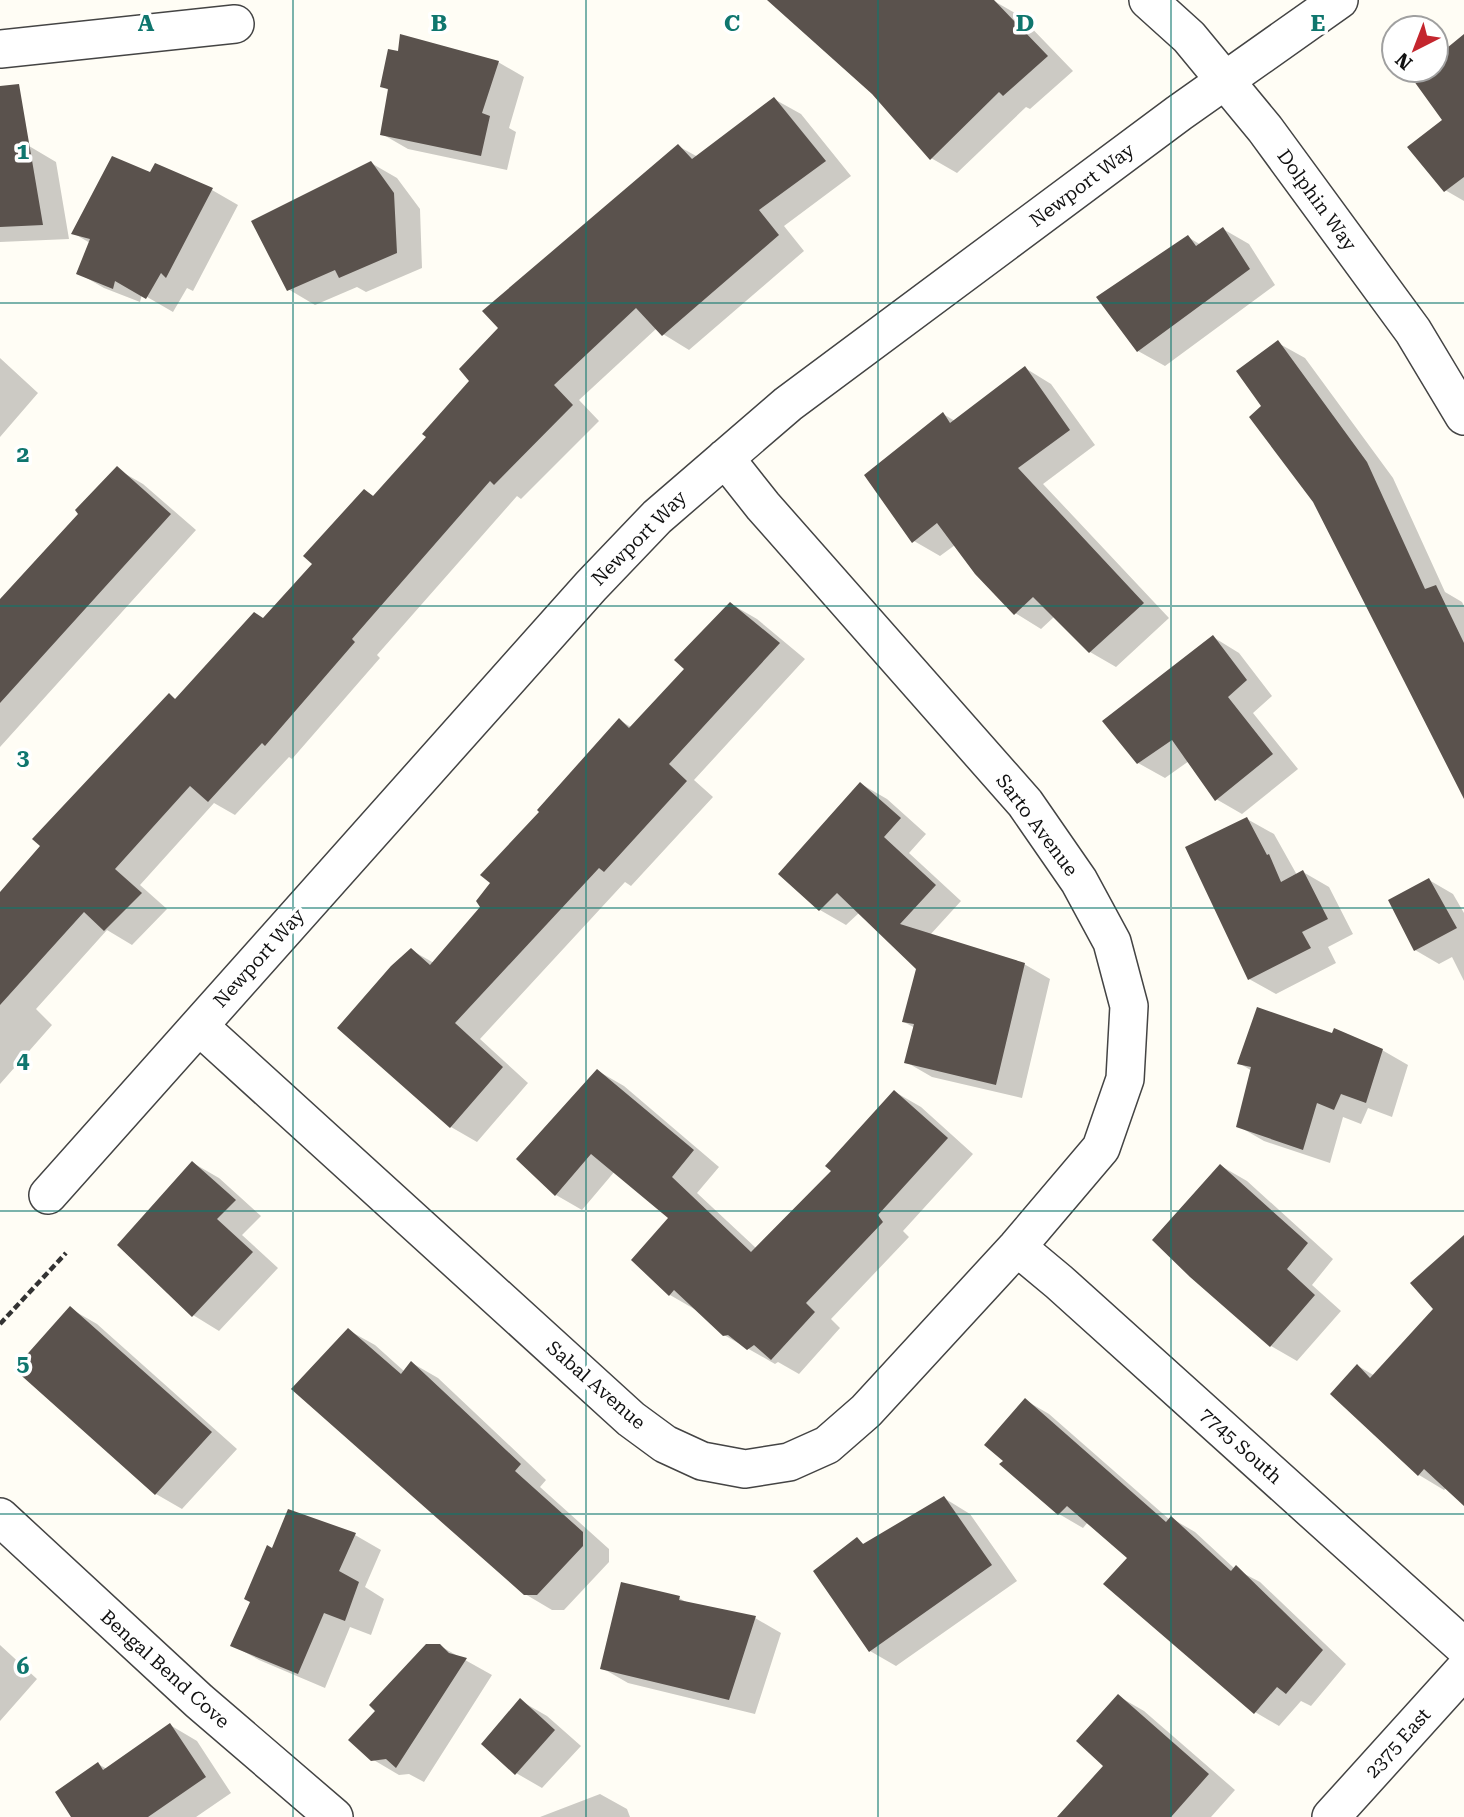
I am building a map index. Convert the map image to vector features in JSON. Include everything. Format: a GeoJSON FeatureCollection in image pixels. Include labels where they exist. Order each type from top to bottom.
{"type":"FeatureCollection","features":[{"type":"Feature","properties":{"kind":"street","name":"Dolphin Way"},"geometry":{"type":"LineString","coordinates":[[1148,0],[1189,37],[1265,129],[1413,331],[1464,416]]}},
{"type":"Feature","properties":{"kind":"street","name":"Newport Way"},"geometry":{"type":"LineString","coordinates":[[48,1195],[591,586],[657,517],[788,404],[1178,113],[1339,0]]}},
{"type":"Feature","properties":{"kind":"street"},"geometry":{"type":"LineString","coordinates":[[0,49],[235,24]]}},
{"type":"Feature","properties":{"kind":"street","name":"Sarto Avenue"},"geometry":{"type":"LineString","coordinates":[[725,458],[772,516],[1025,803],[1079,881],[1112,942],[1129,1006],[1125,1079],[1101,1148],[1017,1247]]}},
{"type":"Feature","properties":{"kind":"street","name":"Sabal Avenue"},"geometry":{"type":"LineString","coordinates":[[199,1026],[631,1419],[665,1444],[702,1461],[745,1469],[789,1462],[827,1445],[866,1411],[1017,1247]]}},
{"type":"Feature","properties":{"kind":"street","name":"7745 South"},"geometry":{"type":"LineString","coordinates":[[1017,1247],[1464,1647]]}},
{"type":"Feature","properties":{"kind":"street","name":"Bengal Bend Cove"},"geometry":{"type":"LineString","coordinates":[[0,1517],[198,1701],[334,1817]]}},
{"type":"Feature","properties":{"kind":"street","name":"2375 East"},"geometry":{"type":"LineString","coordinates":[[1331,1817],[1464,1670]]}},
{"type":"Feature","properties":{"kind":"path"},"geometry":{"type":"LineString","coordinates":[[0,1324],[66,1253]]}},
{"type":"Feature","properties":{"kind":"building"},"geometry":{"type":"Polygon","coordinates":[[[767,0],[994,0],[1048,56],[1003,96],[999,92],[930,160],[872,94],[767,0]]]}},
{"type":"Feature","properties":{"kind":"building"},"geometry":{"type":"Polygon","coordinates":[[[400,34],[499,61],[482,113],[490,116],[481,156],[380,135],[388,89],[380,87],[388,49],[398,51],[400,34]]]}},
{"type":"Feature","properties":{"kind":"building"},"geometry":{"type":"Polygon","coordinates":[[[1464,34],[1464,177],[1444,192],[1407,147],[1442,120],[1416,84],[1450,84],[1450,46],[1464,34]]]}},
{"type":"Feature","properties":{"kind":"building"},"geometry":{"type":"Polygon","coordinates":[[[19,84],[43,225],[0,227],[0,86],[19,84]]]}},
{"type":"Feature","properties":{"kind":"building"},"geometry":{"type":"Polygon","coordinates":[[[774,97],[826,161],[759,210],[779,235],[662,336],[636,308],[554,385],[573,405],[494,485],[490,481],[352,639],[355,642],[265,746],[262,743],[208,802],[190,786],[115,869],[142,893],[104,931],[84,912],[0,1005],[0,892],[40,846],[32,839],[169,693],[175,699],[254,612],[263,618],[312,564],[303,556],[364,489],[373,496],[426,437],[422,434],[469,381],[459,369],[498,328],[482,311],[678,144],[692,159],[774,97]]]}},
{"type":"Feature","properties":{"kind":"building"},"geometry":{"type":"Polygon","coordinates":[[[112,156],[150,172],[155,163],[213,188],[166,278],[161,273],[146,299],[115,281],[113,289],[76,274],[90,239],[71,234],[112,156]]]}},
{"type":"Feature","properties":{"kind":"building"},"geometry":{"type":"Polygon","coordinates":[[[371,161],[394,193],[397,253],[339,278],[335,270],[287,291],[251,221],[371,161]]]}},
{"type":"Feature","properties":{"kind":"building"},"geometry":{"type":"Polygon","coordinates":[[[1223,227],[1250,269],[1137,352],[1096,297],[1188,235],[1196,246],[1223,227]]]}},
{"type":"Feature","properties":{"kind":"building"},"geometry":{"type":"Polygon","coordinates":[[[1278,340],[1367,462],[1425,589],[1436,585],[1464,643],[1464,799],[1313,502],[1249,417],[1261,406],[1236,371],[1278,340]]]}},
{"type":"Feature","properties":{"kind":"building"},"geometry":{"type":"Polygon","coordinates":[[[1025,366],[1070,430],[1018,468],[1144,603],[1089,653],[1033,597],[1014,615],[975,574],[937,523],[912,543],[864,475],[943,412],[950,423],[1025,366]]]}},
{"type":"Feature","properties":{"kind":"building"},"geometry":{"type":"Polygon","coordinates":[[[117,466],[171,514],[0,703],[0,599],[78,514],[75,510],[117,466]]]}},
{"type":"Feature","properties":{"kind":"building"},"geometry":{"type":"Polygon","coordinates":[[[730,602],[780,643],[669,764],[687,781],[604,872],[599,868],[455,1023],[503,1067],[450,1128],[337,1028],[391,966],[411,948],[430,965],[480,907],[476,901],[490,883],[480,875],[539,812],[537,810],[619,718],[629,728],[684,669],[674,660],[730,602]]]}},
{"type":"Feature","properties":{"kind":"building"},"geometry":{"type":"Polygon","coordinates":[[[1213,635],[1247,680],[1228,697],[1273,754],[1215,801],[1172,740],[1137,764],[1102,721],[1213,635]]]}},
{"type":"Feature","properties":{"kind":"building"},"geometry":{"type":"Polygon","coordinates":[[[860,782],[901,818],[884,837],[936,885],[900,924],[1025,963],[996,1085],[904,1063],[914,1024],[902,1022],[916,969],[837,893],[819,911],[778,874],[860,782]]]}},
{"type":"Feature","properties":{"kind":"building"},"geometry":{"type":"Polygon","coordinates":[[[1247,817],[1267,855],[1269,854],[1281,882],[1303,870],[1328,919],[1302,932],[1311,948],[1248,980],[1185,847],[1247,817]]]}},
{"type":"Feature","properties":{"kind":"building"},"geometry":{"type":"Polygon","coordinates":[[[1429,878],[1457,928],[1414,951],[1388,900],[1429,878]]]}},
{"type":"Feature","properties":{"kind":"building"},"geometry":{"type":"Polygon","coordinates":[[[1257,1007],[1332,1033],[1334,1028],[1383,1049],[1366,1103],[1341,1094],[1334,1110],[1317,1103],[1303,1150],[1236,1127],[1251,1067],[1237,1064],[1257,1007]]]}},
{"type":"Feature","properties":{"kind":"building"},"geometry":{"type":"Polygon","coordinates":[[[597,1069],[694,1150],[672,1177],[751,1252],[831,1171],[825,1166],[894,1090],[948,1138],[878,1215],[883,1222],[806,1303],[815,1312],[771,1360],[754,1345],[747,1350],[728,1335],[723,1336],[674,1290],[669,1296],[631,1260],[668,1218],[591,1154],[555,1196],[516,1159],[597,1069]]]}},
{"type":"Feature","properties":{"kind":"building"},"geometry":{"type":"Polygon","coordinates":[[[192,1161],[236,1200],[217,1219],[253,1252],[192,1317],[117,1245],[192,1161]]]}},
{"type":"Feature","properties":{"kind":"building"},"geometry":{"type":"Polygon","coordinates":[[[1220,1164],[1308,1243],[1287,1269],[1315,1295],[1270,1347],[1152,1240],[1220,1164]]]}},
{"type":"Feature","properties":{"kind":"building"},"geometry":{"type":"Polygon","coordinates":[[[1464,1235],[1464,1506],[1424,1469],[1418,1476],[1330,1394],[1357,1364],[1370,1378],[1433,1309],[1410,1283],[1464,1235]]]}},
{"type":"Feature","properties":{"kind":"building"},"geometry":{"type":"Polygon","coordinates":[[[70,1306],[212,1432],[155,1495],[14,1369],[70,1306]]]}},
{"type":"Feature","properties":{"kind":"building"},"geometry":{"type":"Polygon","coordinates":[[[348,1328],[401,1374],[411,1361],[521,1464],[515,1471],[583,1532],[583,1546],[537,1595],[524,1595],[291,1389],[348,1328]]]}},
{"type":"Feature","properties":{"kind":"building"},"geometry":{"type":"Polygon","coordinates":[[[1025,1398],[1166,1522],[1171,1516],[1231,1571],[1236,1565],[1323,1650],[1286,1694],[1277,1687],[1254,1714],[1103,1584],[1127,1558],[1067,1506],[1058,1515],[999,1464],[1003,1461],[984,1445],[1025,1398]]]}},
{"type":"Feature","properties":{"kind":"building"},"geometry":{"type":"Polygon","coordinates":[[[944,1496],[992,1565],[869,1652],[813,1571],[857,1537],[863,1544],[944,1496]]]}},
{"type":"Feature","properties":{"kind":"building"},"geometry":{"type":"Polygon","coordinates":[[[288,1509],[356,1533],[339,1571],[359,1582],[345,1621],[324,1613],[298,1674],[230,1646],[250,1602],[244,1599],[267,1545],[272,1548],[288,1509]]]}},
{"type":"Feature","properties":{"kind":"building"},"geometry":{"type":"Polygon","coordinates":[[[621,1582],[680,1596],[679,1600],[756,1616],[729,1700],[600,1669],[621,1582]]]}},
{"type":"Feature","properties":{"kind":"building"},"geometry":{"type":"Polygon","coordinates":[[[426,1644],[440,1644],[449,1653],[467,1658],[396,1768],[386,1759],[371,1761],[348,1740],[375,1711],[369,1705],[426,1644]]]}},
{"type":"Feature","properties":{"kind":"building"},"geometry":{"type":"Polygon","coordinates":[[[1118,1694],[1209,1774],[1171,1817],[1057,1817],[1103,1766],[1076,1741],[1118,1694]]]}},
{"type":"Feature","properties":{"kind":"building"},"geometry":{"type":"Polygon","coordinates":[[[520,1698],[555,1730],[515,1775],[481,1744],[520,1698]]]}},
{"type":"Feature","properties":{"kind":"building"},"geometry":{"type":"Polygon","coordinates":[[[170,1723],[206,1777],[148,1817],[71,1817],[55,1792],[98,1762],[103,1770],[170,1723]]]}}]}
